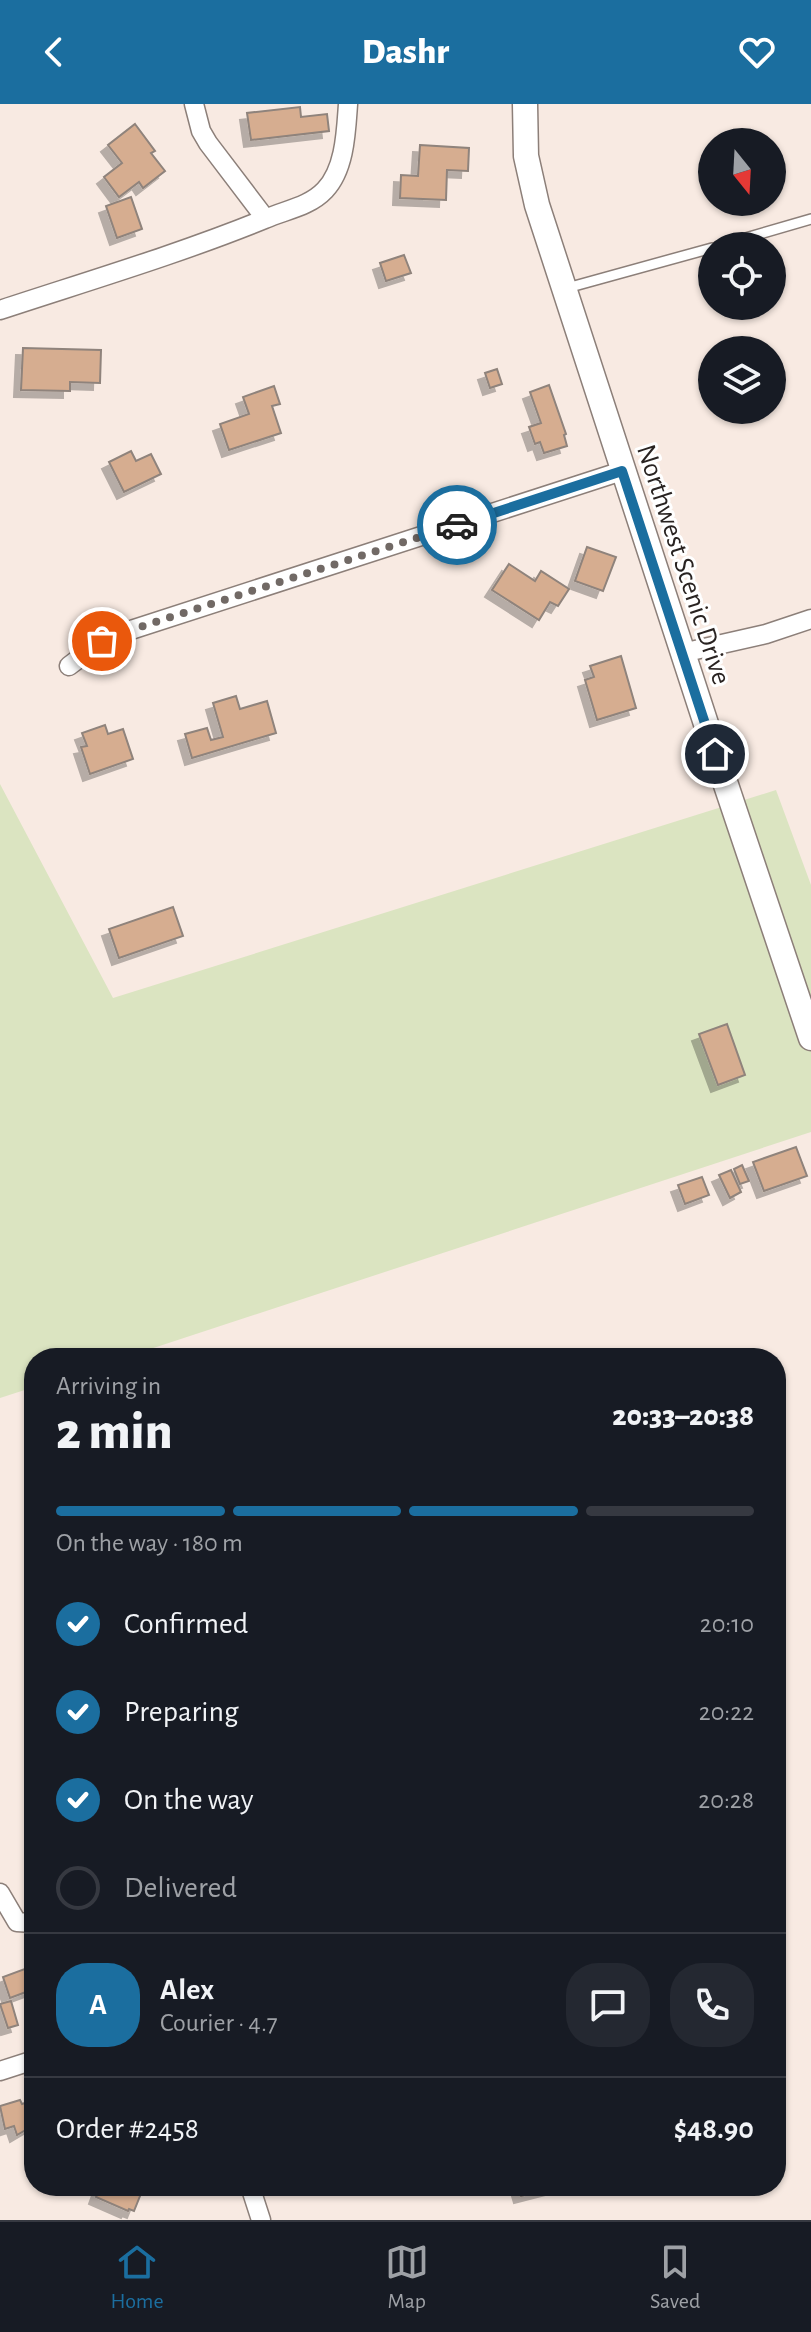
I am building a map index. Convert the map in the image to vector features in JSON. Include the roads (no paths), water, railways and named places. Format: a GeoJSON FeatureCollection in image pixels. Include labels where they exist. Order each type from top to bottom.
{"type":"FeatureCollection","features":[{"type":"Feature","properties":{"kind":"street"},"geometry":{"type":"LineString","coordinates":[[194,104],[201,131],[208,143],[265,218]]}},
{"type":"Feature","properties":{"kind":"street"},"geometry":{"type":"LineString","coordinates":[[0,310],[304,204],[326,189],[338,168],[348,104]]}},
{"type":"Feature","properties":{"kind":"street","name":"Northwest Scenic Drive"},"geometry":{"type":"LineString","coordinates":[[525,104],[526,156],[537,205],[811,1038]]}},
{"type":"Feature","properties":{"kind":"street"},"geometry":{"type":"LineString","coordinates":[[69,666],[102,641],[134,629],[622,471]]}},
{"type":"Feature","properties":{"kind":"street"},"geometry":{"type":"LineString","coordinates":[[682,653],[766,634],[811,619]]}},
{"type":"Feature","properties":{"kind":"street"},"geometry":{"type":"LineString","coordinates":[[0,1893],[17,1922],[24,1922]]}},
{"type":"Feature","properties":{"kind":"street"},"geometry":{"type":"LineString","coordinates":[[0,2071],[24,2063]]}},
{"type":"Feature","properties":{"kind":"street"},"geometry":{"type":"LineString","coordinates":[[253,2196],[261,2220]]}},
{"type":"Feature","properties":{"kind":"lane"},"geometry":{"type":"LineString","coordinates":[[766,232],[811,219]]}},
{"type":"Feature","properties":{"kind":"lane"},"geometry":{"type":"LineString","coordinates":[[564,289],[698,252]]}}]}
